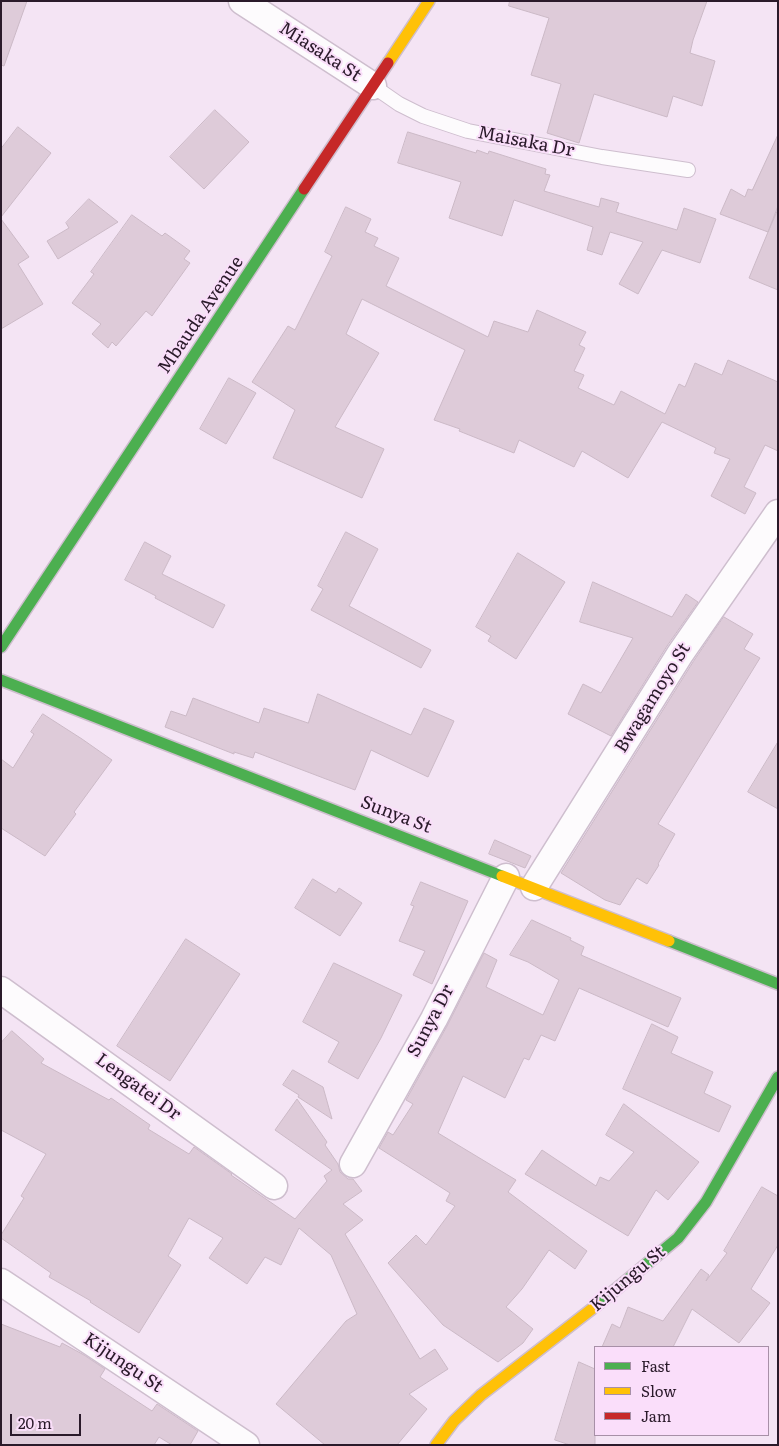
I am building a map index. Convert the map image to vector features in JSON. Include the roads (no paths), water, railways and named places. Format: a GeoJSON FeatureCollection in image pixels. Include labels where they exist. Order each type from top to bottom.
{"type":"FeatureCollection","features":[{"type":"Feature","properties":{"kind":"street","name":"Miasaka St"},"geometry":{"type":"LineString","coordinates":[[242,1],[373,86]]}},
{"type":"Feature","properties":{"kind":"street","name":"Mbauda Avenue"},"geometry":{"type":"LineString","coordinates":[[1,647],[429,1]]}},
{"type":"Feature","properties":{"kind":"street","name":"Bwagamoyo St"},"geometry":{"type":"LineString","coordinates":[[534,887],[680,654],[778,513]]}},
{"type":"Feature","properties":{"kind":"street","name":"Sunya St"},"geometry":{"type":"LineString","coordinates":[[1,680],[778,984]]}},
{"type":"Feature","properties":{"kind":"street","name":"Sunya Dr"},"geometry":{"type":"LineString","coordinates":[[353,1164],[434,1018],[506,877]]}},
{"type":"Feature","properties":{"kind":"street","name":"Lengatei Dr"},"geometry":{"type":"LineString","coordinates":[[1,990],[274,1186]]}},
{"type":"Feature","properties":{"kind":"street","name":"Kijungu St"},"geometry":{"type":"LineString","coordinates":[[436,1445],[454,1421],[481,1395],[572,1325],[678,1238],[706,1202],[778,1077]]}},
{"type":"Feature","properties":{"kind":"street","name":"Kijungu St"},"geometry":{"type":"LineString","coordinates":[[1,1282],[246,1445]]}},
{"type":"Feature","properties":{"kind":"lane","name":"Maisaka Dr"},"geometry":{"type":"LineString","coordinates":[[373,86],[399,104],[423,116],[468,130],[602,156],[688,170]]}}]}
